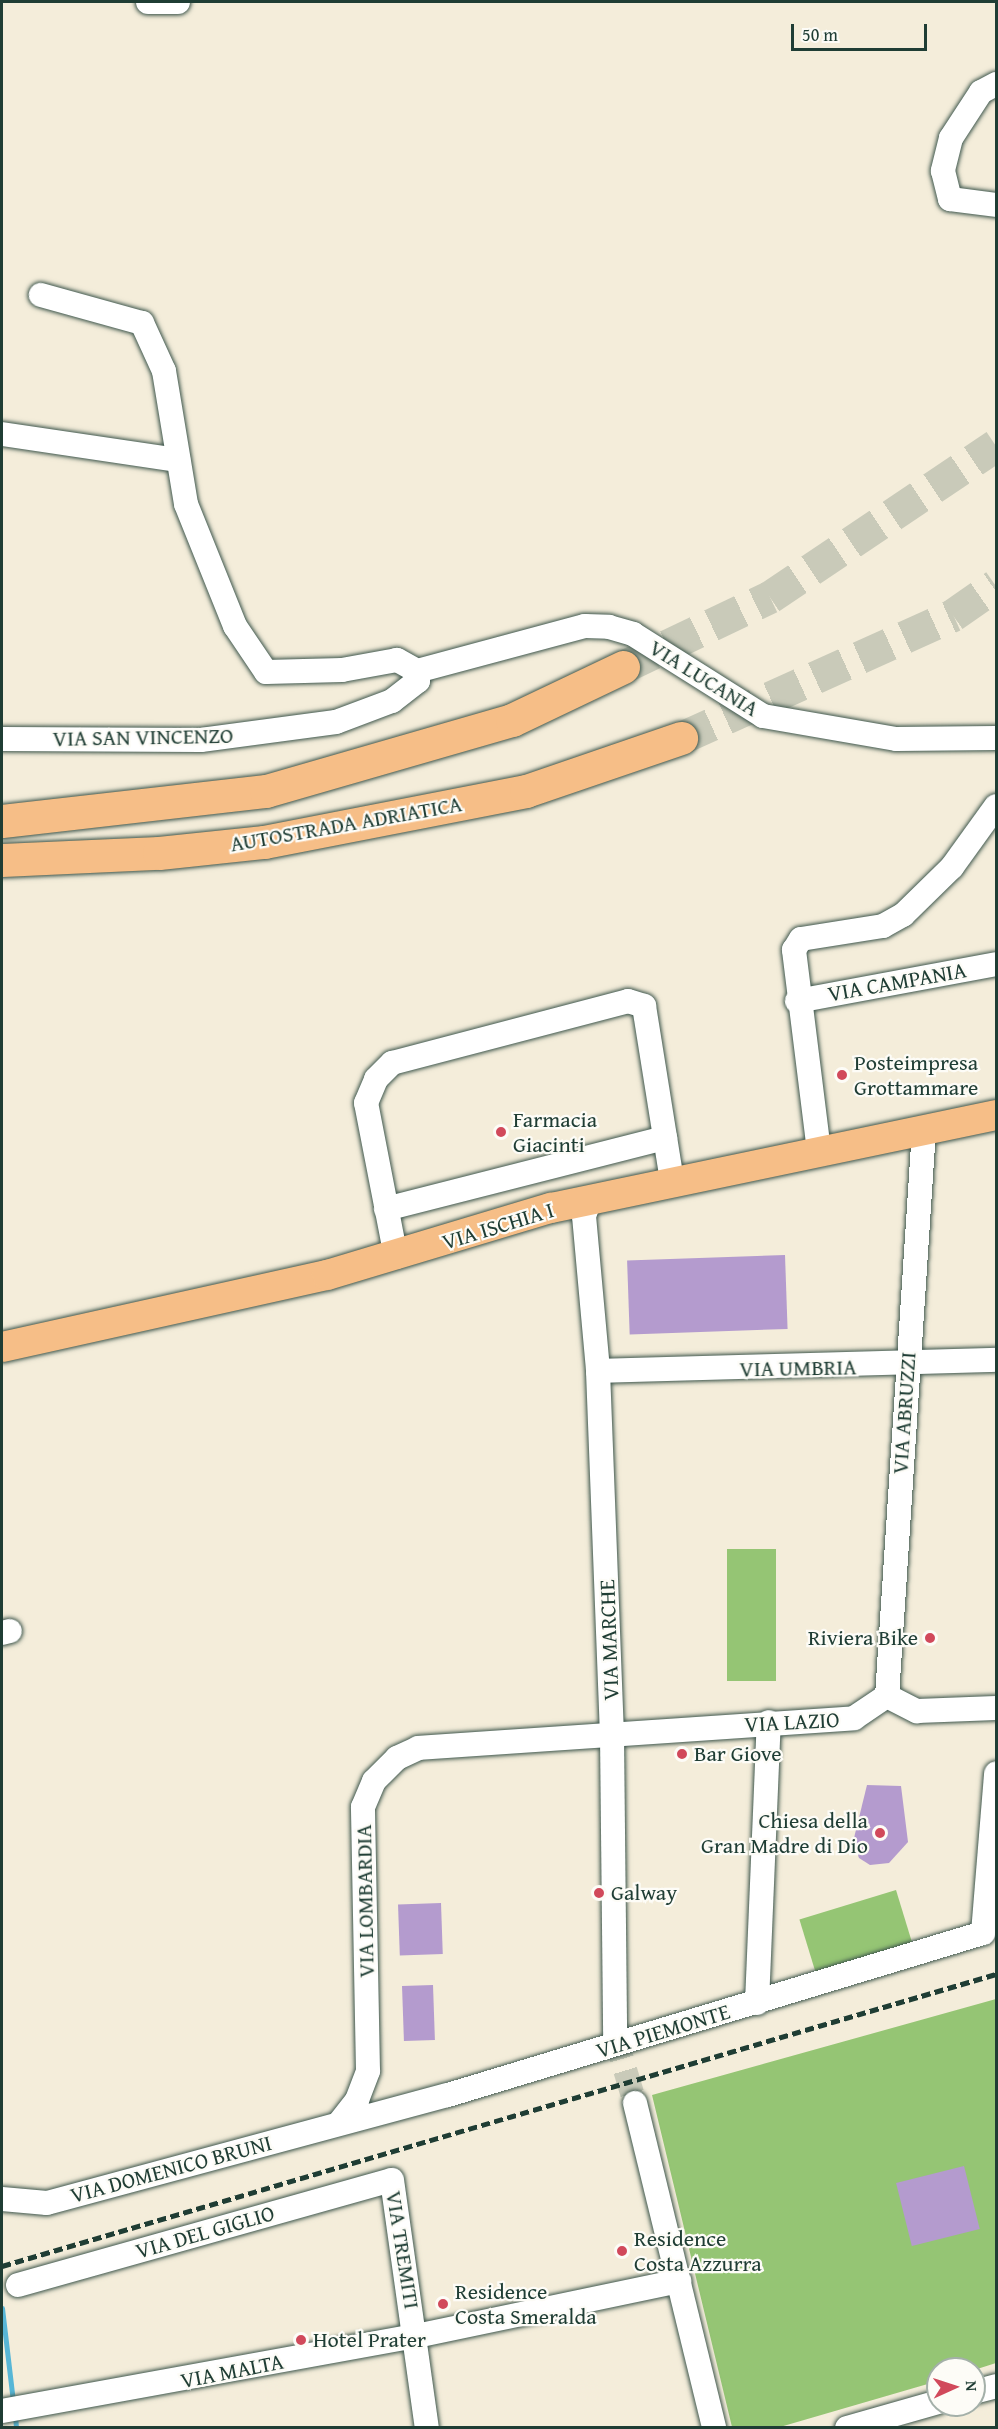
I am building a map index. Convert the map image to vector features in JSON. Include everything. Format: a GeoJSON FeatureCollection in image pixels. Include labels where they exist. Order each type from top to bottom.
{"type":"FeatureCollection","features":[{"type":"Feature","properties":{"kind":"highway","name":"AUTOSTRADA ADRIATICA"},"geometry":{"type":"LineString","coordinates":[[2,820],[266,791],[512,720],[623,667]]}},
{"type":"Feature","properties":{"kind":"highway","name":"AUTOSTRADA ADRIATICA"},"geometry":{"type":"LineString","coordinates":[[2,860],[159,853],[264,842],[526,791],[681,738]]}},
{"type":"Feature","properties":{"kind":"main road","name":"VIA ISCHIA I"},"geometry":{"type":"LineString","coordinates":[[2,1347],[396,1257],[590,1200],[672,1180],[996,1115]]}},
{"type":"Feature","properties":{"kind":"street"},"geometry":{"type":"LineString","coordinates":[[148,2],[177,2]]}},
{"type":"Feature","properties":{"kind":"street"},"geometry":{"type":"LineString","coordinates":[[996,84],[981,92],[951,138],[943,171],[950,199],[996,205]]}},
{"type":"Feature","properties":{"kind":"street"},"geometry":{"type":"LineString","coordinates":[[41,295],[142,323],[164,371],[186,504],[235,626],[266,672],[342,670],[397,660],[417,672]]}},
{"type":"Feature","properties":{"kind":"street"},"geometry":{"type":"LineString","coordinates":[[2,434],[178,460]]}},
{"type":"Feature","properties":{"kind":"street","name":"VIA LUCANIA"},"geometry":{"type":"LineString","coordinates":[[417,672],[585,626],[609,627],[633,634],[763,716],[896,739],[996,738]]}},
{"type":"Feature","properties":{"kind":"street","name":"VIA SAN VINCENZO"},"geometry":{"type":"LineString","coordinates":[[2,739],[201,740],[336,722],[412,691],[417,672]]}},
{"type":"Feature","properties":{"kind":"street"},"geometry":{"type":"LineString","coordinates":[[819,1151],[797,1001],[794,950],[801,939],[883,926],[903,915],[952,867],[996,806]]}},
{"type":"Feature","properties":{"kind":"street","name":"VIA CAMPANIA"},"geometry":{"type":"LineString","coordinates":[[797,1001],[996,964]]}},
{"type":"Feature","properties":{"kind":"street"},"geometry":{"type":"LineString","coordinates":[[396,1257],[366,1102],[376,1079],[392,1063],[628,1001],[644,1006],[672,1180]]}},
{"type":"Feature","properties":{"kind":"street","name":"VIA ABRUZZI"},"geometry":{"type":"LineString","coordinates":[[887,1696],[924,1130]]}},
{"type":"Feature","properties":{"kind":"street"},"geometry":{"type":"LineString","coordinates":[[386,1209],[665,1138]]}},
{"type":"Feature","properties":{"kind":"street","name":"VIA MARCHE"},"geometry":{"type":"LineString","coordinates":[[590,1200],[584,1216],[591,1245],[598,1371],[612,1735],[615,2036]]}},
{"type":"Feature","properties":{"kind":"street","name":"VIA UMBRIA"},"geometry":{"type":"LineString","coordinates":[[598,1371],[907,1366],[996,1360]]}},
{"type":"Feature","properties":{"kind":"street"},"geometry":{"type":"LineString","coordinates":[[887,1696],[917,1711],[996,1708]]}},
{"type":"Feature","properties":{"kind":"street","name":"VIA LAZIO"},"geometry":{"type":"LineString","coordinates":[[612,1735],[770,1722],[854,1718],[887,1696]]}},
{"type":"Feature","properties":{"kind":"street"},"geometry":{"type":"LineString","coordinates":[[757,2003],[770,1722]]}},
{"type":"Feature","properties":{"kind":"street","name":"VIA LOMBARDIA"},"geometry":{"type":"LineString","coordinates":[[340,2122],[357,2100],[368,2071],[362,1840],[363,1807],[374,1781],[397,1758],[418,1748],[612,1735]]}},
{"type":"Feature","properties":{"kind":"street","name":"VIA PIEMONTE"},"geometry":{"type":"LineString","coordinates":[[340,2122],[757,2003],[983,1933],[996,1774]]}},
{"type":"Feature","properties":{"kind":"street"},"geometry":{"type":"LineString","coordinates":[[635,2103],[714,2427]]}},
{"type":"Feature","properties":{"kind":"street","name":"VIA DOMENICO BRUNI"},"geometry":{"type":"LineString","coordinates":[[2,2199],[47,2202],[340,2122]]}},
{"type":"Feature","properties":{"kind":"street","name":"VIA DEL GIGLIO"},"geometry":{"type":"LineString","coordinates":[[18,2284],[392,2180]]}},
{"type":"Feature","properties":{"kind":"street","name":"VIA TREMITI"},"geometry":{"type":"LineString","coordinates":[[392,2180],[416,2336],[427,2427]]}},
{"type":"Feature","properties":{"kind":"street","name":"VIA MALTA"},"geometry":{"type":"LineString","coordinates":[[20,2413],[416,2336],[679,2281]]}},
{"type":"Feature","properties":{"kind":"street"},"geometry":{"type":"LineString","coordinates":[[847,2427],[926,2405]]}},
{"type":"Feature","properties":{"kind":"green space"},"geometry":{"type":"Polygon","coordinates":[[[727,1549],[776,1549],[776,1681],[727,1681],[727,1549]]]}},
{"type":"Feature","properties":{"kind":"green space"},"geometry":{"type":"Polygon","coordinates":[[[896,1890],[913,1945],[816,1974],[799,1920],[896,1890]]]}},
{"type":"Feature","properties":{"kind":"green space"},"geometry":{"type":"Polygon","coordinates":[[[996,1999],[996,2363],[986,2366],[986,2357],[926,2357],[926,2384],[780,2427],[732,2427],[652,2095],[996,1999]]]}},
{"type":"Feature","properties":{"kind":"building"},"geometry":{"type":"Polygon","coordinates":[[[785,1255],[788,1329],[630,1334],[627,1261],[785,1255]]]}},
{"type":"Feature","properties":{"kind":"building","name":"Chiesa della Gran Madre di Dio"},"geometry":{"type":"Polygon","coordinates":[[[867,1785],[901,1786],[908,1842],[889,1863],[870,1865],[859,1858],[853,1842],[867,1785]]]}},
{"type":"Feature","properties":{"kind":"building"},"geometry":{"type":"Polygon","coordinates":[[[441,1903],[443,1954],[400,1955],[398,1905],[441,1903]]]}},
{"type":"Feature","properties":{"kind":"building"},"geometry":{"type":"Polygon","coordinates":[[[433,1985],[435,2040],[404,2041],[402,1986],[433,1985]]]}},
{"type":"Feature","properties":{"kind":"building"},"geometry":{"type":"Polygon","coordinates":[[[964,2166],[980,2229],[912,2246],[896,2183],[964,2166]]]}},
{"type":"Feature","properties":{"kind":"waterway"},"geometry":{"type":"LineString","coordinates":[[2,2308],[13,2402]]}},
{"type":"Feature","properties":{"kind":"waterway"},"geometry":{"type":"LineString","coordinates":[[15,2414],[16,2428]]}},
{"type":"Feature","properties":{"kind":"tunnel"},"geometry":{"type":"LineString","coordinates":[[623,667],[770,597],[996,445]]}},
{"type":"Feature","properties":{"kind":"tunnel"},"geometry":{"type":"LineString","coordinates":[[681,738],[953,615],[996,585]]}},
{"type":"Feature","properties":{"kind":"tunnel"},"geometry":{"type":"LineString","coordinates":[[615,2036],[635,2103]]}},
{"type":"Feature","properties":{"kind":"railway"},"geometry":{"type":"LineString","coordinates":[[2,2266],[996,1974]]}},
{"type":"Feature","properties":{"kind":"place","name":"Posteimpresa Grottammare"},"geometry":{"type":"Point","coordinates":[842,1075]}},
{"type":"Feature","properties":{"kind":"place","name":"Farmacia Giacinti"},"geometry":{"type":"Point","coordinates":[501,1132]}},
{"type":"Feature","properties":{"kind":"place","name":"Riviera Bike"},"geometry":{"type":"Point","coordinates":[930,1638]}},
{"type":"Feature","properties":{"kind":"place","name":"Bar Giove"},"geometry":{"type":"Point","coordinates":[682,1754]}},
{"type":"Feature","properties":{"kind":"place","name":"Chiesa della Gran Madre di Dio"},"geometry":{"type":"Point","coordinates":[880,1833]}},
{"type":"Feature","properties":{"kind":"place","name":"Galway"},"geometry":{"type":"Point","coordinates":[599,1893]}},
{"type":"Feature","properties":{"kind":"place","name":"Residence Costa Azzurra"},"geometry":{"type":"Point","coordinates":[622,2251]}},
{"type":"Feature","properties":{"kind":"place","name":"Residence Costa Smeralda"},"geometry":{"type":"Point","coordinates":[443,2304]}},
{"type":"Feature","properties":{"kind":"place","name":"Hotel Prater"},"geometry":{"type":"Point","coordinates":[301,2340]}}]}
